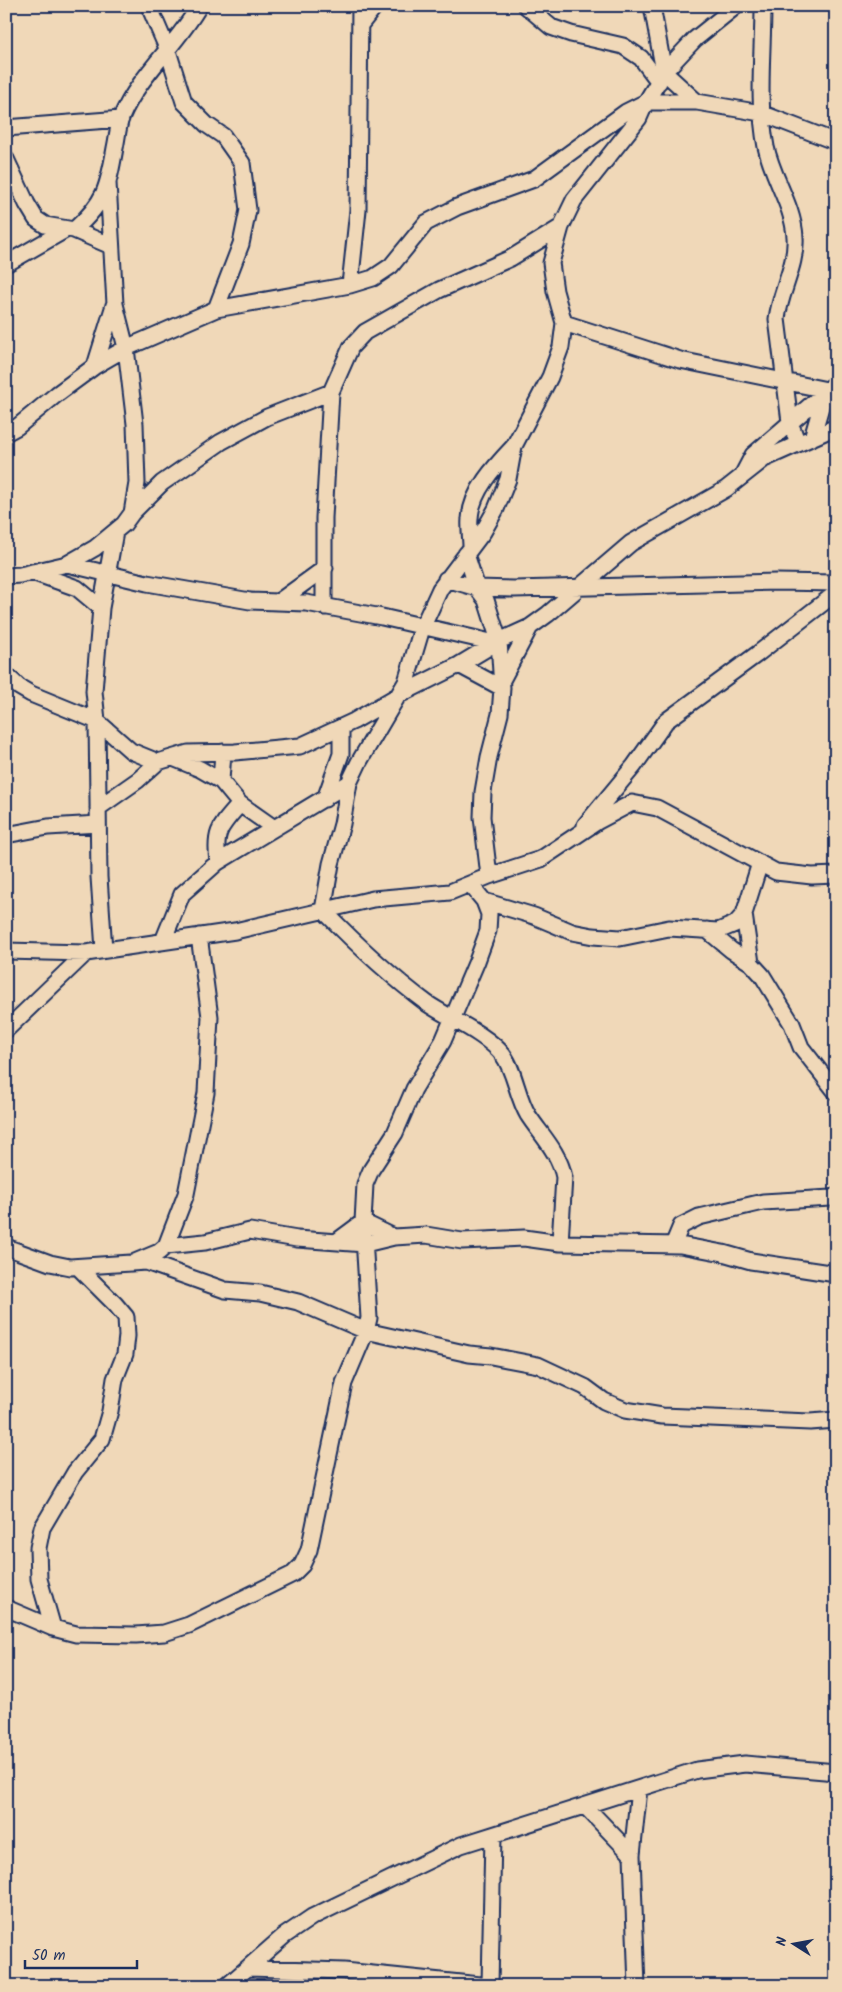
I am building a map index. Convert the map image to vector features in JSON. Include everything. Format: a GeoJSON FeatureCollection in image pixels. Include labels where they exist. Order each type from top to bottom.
{"type":"FeatureCollection","features":[{"type":"Feature","properties":{"kind":"street"},"geometry":{"type":"LineString","coordinates":[[149,6],[168,48],[184,102],[208,126],[223,136],[242,162],[248,210],[241,244],[216,309]]}},
{"type":"Feature","properties":{"kind":"street"},"geometry":{"type":"LineString","coordinates":[[6,264],[70,230],[91,215],[103,198],[108,183],[121,119],[135,93],[189,23],[199,6]]}},
{"type":"Feature","properties":{"kind":"street"},"geometry":{"type":"LineString","coordinates":[[350,285],[358,210],[360,6]]}},
{"type":"Feature","properties":{"kind":"street"},"geometry":{"type":"LineString","coordinates":[[360,25],[375,6]]}},
{"type":"Feature","properties":{"kind":"street"},"geometry":{"type":"LineString","coordinates":[[526,6],[551,27],[571,34],[623,46],[641,58],[661,77],[697,102]]}},
{"type":"Feature","properties":{"kind":"street"},"geometry":{"type":"LineString","coordinates":[[652,6],[661,77]]}},
{"type":"Feature","properties":{"kind":"street"},"geometry":{"type":"LineString","coordinates":[[489,876],[482,817],[483,792],[500,714],[502,684],[497,642],[486,600],[477,588],[468,550],[470,517],[475,496],[498,464],[514,446],[550,377],[561,347],[564,323],[555,291],[552,263],[561,227],[574,200],[638,118],[661,77],[695,39],[736,6]]}},
{"type":"Feature","properties":{"kind":"street"},"geometry":{"type":"LineString","coordinates":[[763,6],[760,83],[761,113],[770,164],[792,212],[795,236],[795,246],[779,302],[777,319],[790,422],[798,444]]}},
{"type":"Feature","properties":{"kind":"street"},"geometry":{"type":"LineString","coordinates":[[6,432],[17,427],[57,394],[96,366],[126,348],[216,309],[350,285],[373,278],[391,266],[426,222],[457,207],[534,179],[626,112],[646,102],[697,102],[761,113],[836,142]]}},
{"type":"Feature","properties":{"kind":"street"},"geometry":{"type":"LineString","coordinates":[[6,128],[121,119]]}},
{"type":"Feature","properties":{"kind":"street"},"geometry":{"type":"LineString","coordinates":[[6,158],[36,219],[44,225],[70,230],[111,246]]}},
{"type":"Feature","properties":{"kind":"street"},"geometry":{"type":"LineString","coordinates":[[108,183],[115,304],[126,348],[135,424],[137,483],[132,513]]}},
{"type":"Feature","properties":{"kind":"street"},"geometry":{"type":"LineString","coordinates":[[324,606],[324,518],[332,392],[351,348],[365,332],[439,290],[511,258],[561,227]]}},
{"type":"Feature","properties":{"kind":"street"},"geometry":{"type":"LineString","coordinates":[[96,366],[115,304]]}},
{"type":"Feature","properties":{"kind":"street"},"geometry":{"type":"LineString","coordinates":[[564,323],[680,360],[831,391]]}},
{"type":"Feature","properties":{"kind":"street"},"geometry":{"type":"LineString","coordinates":[[742,477],[753,455],[790,422],[831,391]]}},
{"type":"Feature","properties":{"kind":"street"},"geometry":{"type":"LineString","coordinates":[[812,438],[831,391]]}},
{"type":"Feature","properties":{"kind":"street"},"geometry":{"type":"LineString","coordinates":[[6,576],[67,564],[95,548],[115,532],[162,482],[221,442],[267,417],[332,392]]}},
{"type":"Feature","properties":{"kind":"street"},"geometry":{"type":"LineString","coordinates":[[98,808],[166,760],[188,753],[300,746],[348,724],[398,695],[459,665],[497,642],[530,627],[548,614],[631,543],[726,489],[764,460],[836,427]]}},
{"type":"Feature","properties":{"kind":"street"},"geometry":{"type":"LineString","coordinates":[[323,910],[330,864],[342,824],[349,784],[406,682],[422,628],[446,579],[496,509],[508,478],[514,446]]}},
{"type":"Feature","properties":{"kind":"street"},"geometry":{"type":"LineString","coordinates":[[104,950],[99,877],[97,721],[94,691],[102,608],[115,532]]}},
{"type":"Feature","properties":{"kind":"street"},"geometry":{"type":"LineString","coordinates":[[67,564],[147,583],[250,601],[306,603],[324,606],[382,617],[422,628],[497,642]]}},
{"type":"Feature","properties":{"kind":"street"},"geometry":{"type":"LineString","coordinates":[[278,602],[325,568]]}},
{"type":"Feature","properties":{"kind":"street"},"geometry":{"type":"LineString","coordinates":[[32,572],[77,588],[102,608]]}},
{"type":"Feature","properties":{"kind":"street"},"geometry":{"type":"LineString","coordinates":[[446,579],[477,588],[575,589],[777,582],[836,583]]}},
{"type":"Feature","properties":{"kind":"street"},"geometry":{"type":"LineString","coordinates":[[576,836],[634,766],[666,721],[836,593]]}},
{"type":"Feature","properties":{"kind":"street"},"geometry":{"type":"LineString","coordinates":[[502,684],[530,627]]}},
{"type":"Feature","properties":{"kind":"street"},"geometry":{"type":"LineString","coordinates":[[459,665],[502,684]]}},
{"type":"Feature","properties":{"kind":"street"},"geometry":{"type":"LineString","coordinates":[[6,676],[31,694],[97,721],[131,751],[200,769],[221,781],[240,804],[274,828]]}},
{"type":"Feature","properties":{"kind":"street"},"geometry":{"type":"LineString","coordinates":[[348,724],[373,739]]}},
{"type":"Feature","properties":{"kind":"street"},"geometry":{"type":"LineString","coordinates":[[325,799],[341,754],[348,724]]}},
{"type":"Feature","properties":{"kind":"street"},"geometry":{"type":"LineString","coordinates":[[221,781],[223,752]]}},
{"type":"Feature","properties":{"kind":"street"},"geometry":{"type":"LineString","coordinates":[[163,942],[182,894],[218,862],[349,784]]}},
{"type":"Feature","properties":{"kind":"street"},"geometry":{"type":"LineString","coordinates":[[6,952],[86,953],[235,931],[373,899],[450,892],[489,876],[541,859],[598,821],[632,803],[657,808],[776,872],[812,876],[836,875]]}},
{"type":"Feature","properties":{"kind":"street"},"geometry":{"type":"LineString","coordinates":[[218,862],[217,836],[240,804]]}},
{"type":"Feature","properties":{"kind":"street"},"geometry":{"type":"LineString","coordinates":[[6,835],[48,827],[98,824]]}},
{"type":"Feature","properties":{"kind":"street"},"geometry":{"type":"LineString","coordinates":[[484,901],[534,916],[572,932],[593,936],[620,938],[670,928],[718,931],[735,924],[744,914],[760,863]]}},
{"type":"Feature","properties":{"kind":"street"},"geometry":{"type":"LineString","coordinates":[[6,1608],[53,1628],[76,1634],[136,1635],[164,1633],[189,1625],[293,1574],[302,1565],[309,1550],[344,1383],[366,1332],[369,1318],[363,1222],[365,1184],[371,1170],[394,1133],[414,1089],[443,1042],[488,931],[489,914],[484,901],[470,884]]}},
{"type":"Feature","properties":{"kind":"street"},"geometry":{"type":"LineString","coordinates":[[323,910],[353,941],[428,1004],[490,1044],[503,1055],[527,1113],[552,1147],[562,1166],[564,1176],[560,1242]]}},
{"type":"Feature","properties":{"kind":"street"},"geometry":{"type":"LineString","coordinates":[[744,914],[751,963]]}},
{"type":"Feature","properties":{"kind":"street"},"geometry":{"type":"LineString","coordinates":[[707,930],[731,950],[751,963],[762,976],[792,1024],[802,1047],[836,1092]]}},
{"type":"Feature","properties":{"kind":"street"},"geometry":{"type":"LineString","coordinates":[[161,1255],[186,1194],[206,1093],[210,1017],[199,936]]}},
{"type":"Feature","properties":{"kind":"street"},"geometry":{"type":"LineString","coordinates":[[6,1030],[86,953]]}},
{"type":"Feature","properties":{"kind":"street"},"geometry":{"type":"LineString","coordinates":[[673,1245],[682,1226],[699,1216],[763,1202],[831,1198],[836,1196]]}},
{"type":"Feature","properties":{"kind":"street"},"geometry":{"type":"LineString","coordinates":[[363,1222],[394,1237]]}},
{"type":"Feature","properties":{"kind":"street"},"geometry":{"type":"LineString","coordinates":[[336,1242],[363,1222]]}},
{"type":"Feature","properties":{"kind":"street"},"geometry":{"type":"LineString","coordinates":[[6,1248],[50,1263],[70,1267],[128,1264],[250,1231],[297,1239],[365,1244],[394,1237],[426,1235],[462,1241],[524,1238],[560,1242],[673,1245],[696,1248],[751,1261],[836,1274]]}},
{"type":"Feature","properties":{"kind":"street"},"geometry":{"type":"LineString","coordinates":[[161,1255],[225,1290],[260,1293],[298,1302],[366,1332],[469,1354],[538,1365],[585,1387],[604,1401],[625,1410],[662,1416],[810,1422],[836,1420]]}},
{"type":"Feature","properties":{"kind":"street"},"geometry":{"type":"LineString","coordinates":[[97,1285],[128,1264]]}},
{"type":"Feature","properties":{"kind":"street"},"geometry":{"type":"LineString","coordinates":[[53,1628],[40,1579],[38,1548],[42,1528],[75,1472],[102,1439],[110,1411],[115,1379],[125,1354],[127,1336],[126,1317],[78,1266]]}},
{"type":"Feature","properties":{"kind":"street"},"geometry":{"type":"LineString","coordinates":[[227,1986],[284,1936],[312,1917],[461,1845],[697,1770],[745,1764],[836,1772]]}},
{"type":"Feature","properties":{"kind":"street"},"geometry":{"type":"LineString","coordinates":[[637,1986],[632,1855],[639,1789]]}},
{"type":"Feature","properties":{"kind":"street"},"geometry":{"type":"LineString","coordinates":[[585,1806],[632,1855]]}},
{"type":"Feature","properties":{"kind":"street"},"geometry":{"type":"LineString","coordinates":[[248,1968],[333,1978],[373,1973],[391,1981],[433,1979],[490,1986],[493,1835]]}}]}
